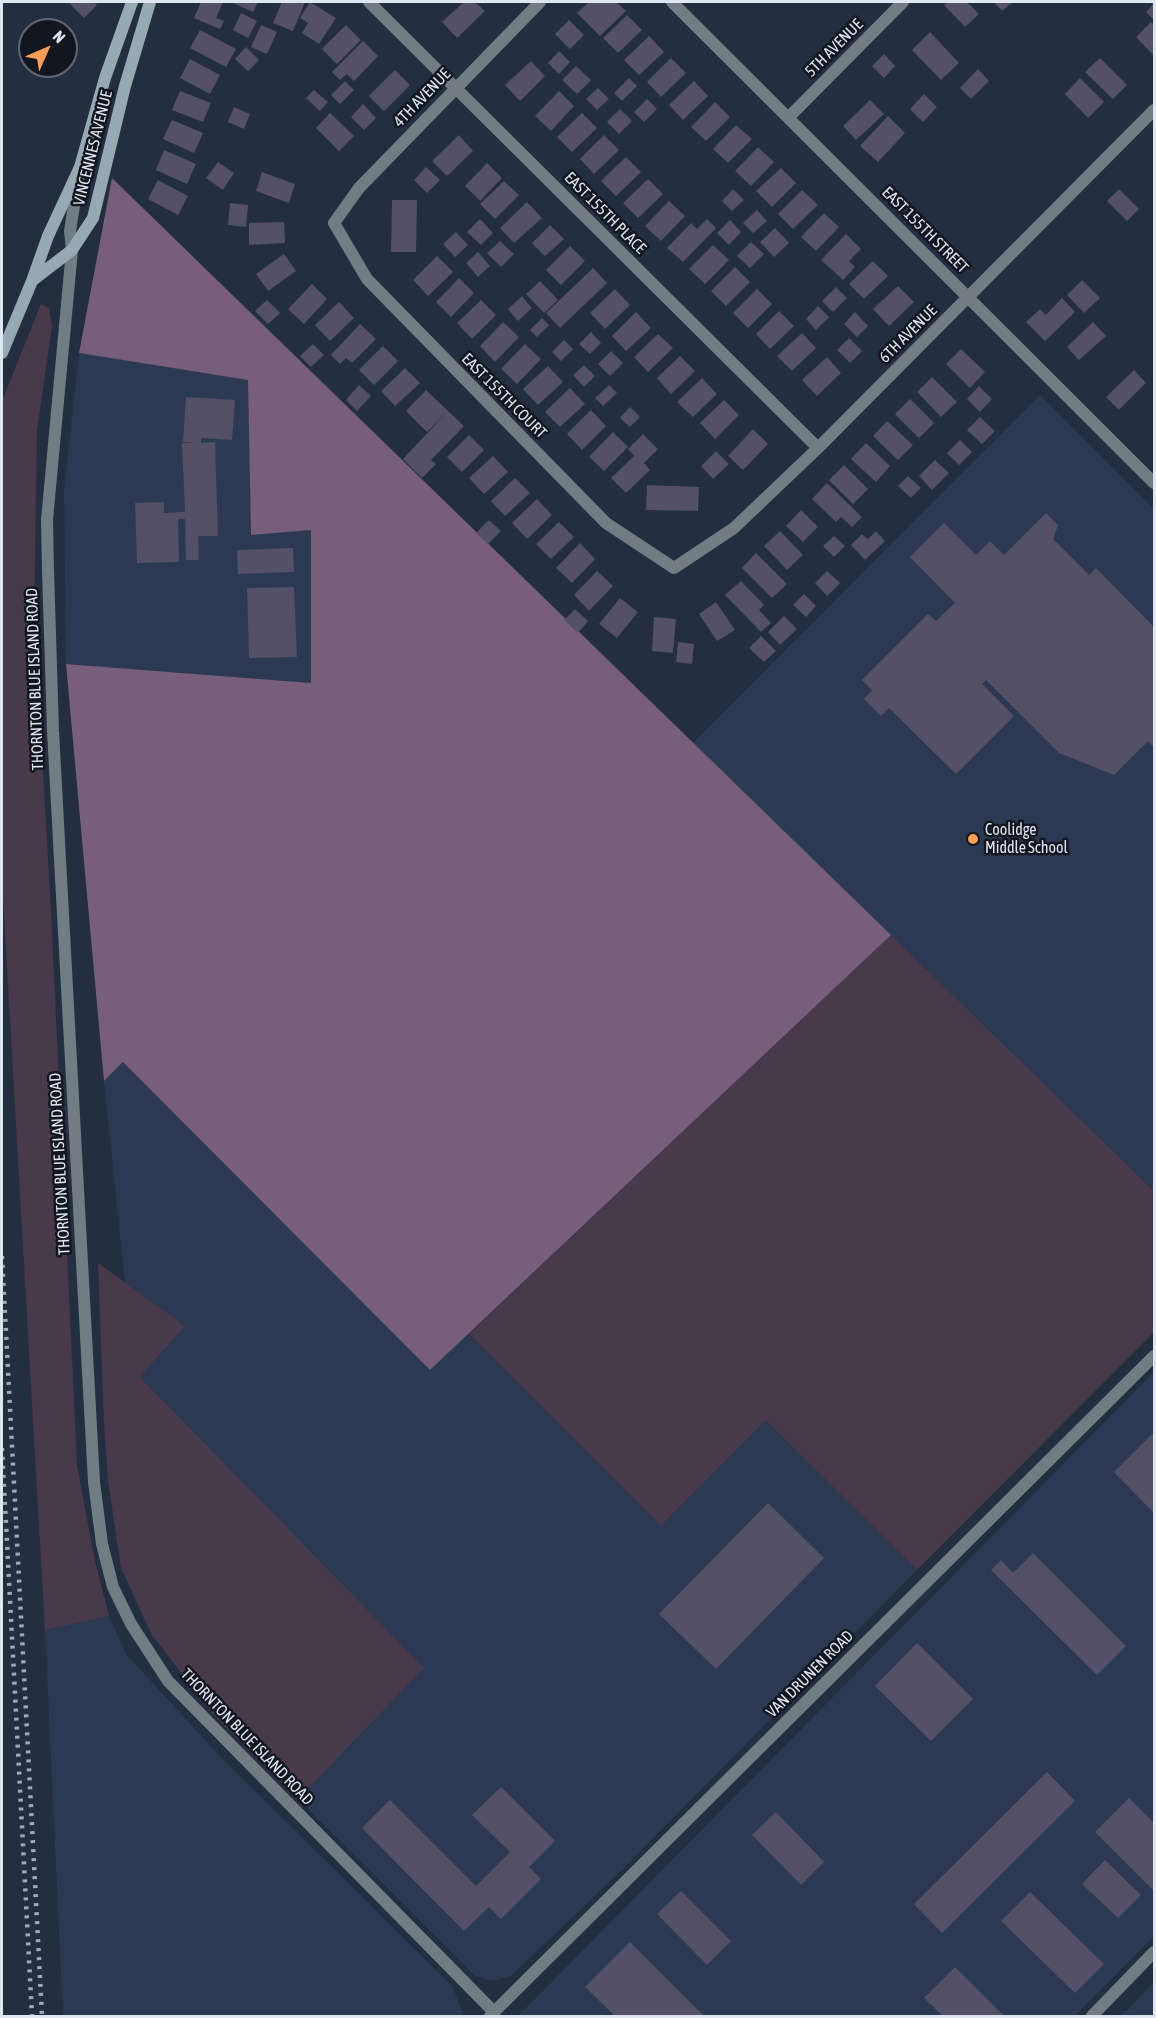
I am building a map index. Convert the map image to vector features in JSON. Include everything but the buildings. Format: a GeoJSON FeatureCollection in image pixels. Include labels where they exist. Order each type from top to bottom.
{"type":"FeatureCollection","features":[{"type":"Feature","properties":{"kind":"street","name":"VINCENNES AVENUE"},"geometry":{"type":"LineString","coordinates":[[2,353],[48,236],[80,167],[105,78],[132,2]]}},
{"type":"Feature","properties":{"kind":"street","name":"VINCENNES AVENUE"},"geometry":{"type":"LineString","coordinates":[[32,281],[72,250],[93,218],[125,86],[150,2]]}},
{"type":"Feature","properties":{"kind":"street","name":"EAST 155TH PLACE"},"geometry":{"type":"LineString","coordinates":[[369,2],[818,448]]}},
{"type":"Feature","properties":{"kind":"street","name":"4TH AVENUE"},"geometry":{"type":"LineString","coordinates":[[334,223],[359,188],[540,2]]}},
{"type":"Feature","properties":{"kind":"street","name":"EAST 155TH STREET"},"geometry":{"type":"LineString","coordinates":[[672,2],[1152,475]]}},
{"type":"Feature","properties":{"kind":"street","name":"5TH AVENUE"},"geometry":{"type":"LineString","coordinates":[[789,117],[903,2]]}},
{"type":"Feature","properties":{"kind":"street","name":"6TH AVENUE"},"geometry":{"type":"LineString","coordinates":[[674,568],[734,528],[818,448],[1155,110]]}},
{"type":"Feature","properties":{"kind":"street","name":"THORNTON BLUE ISLAND ROAD"},"geometry":{"type":"LineString","coordinates":[[80,167],[70,231],[72,250],[47,520],[48,613],[52,731],[94,1482],[102,1544],[113,1587],[131,1624],[168,1681],[492,2014]]}},
{"type":"Feature","properties":{"kind":"street","name":"EAST 155TH COURT"},"geometry":{"type":"LineString","coordinates":[[334,223],[367,279],[391,305],[606,523],[674,568]]}},
{"type":"Feature","properties":{"kind":"street","name":"VAN DRUNEN ROAD"},"geometry":{"type":"LineString","coordinates":[[492,2014],[1155,1356]]}},
{"type":"Feature","properties":{"kind":"street"},"geometry":{"type":"LineString","coordinates":[[1092,2016],[1155,1952]]}},
{"type":"Feature","properties":{"kind":"shaded area"},"geometry":{"type":"Polygon","coordinates":[[[112,178],[891,935],[430,1370],[123,1062],[104,1081],[66,664],[311,683],[311,530],[251,535],[248,380],[79,353],[112,178]]]}},
{"type":"Feature","properties":{"kind":"shaded area"},"geometry":{"type":"Polygon","coordinates":[[[41,304],[49,308],[52,326],[37,430],[34,617],[51,911],[77,1466],[95,1561],[109,1616],[45,1630],[2,880],[2,401],[41,304]]]}},
{"type":"Feature","properties":{"kind":"shaded area"},"geometry":{"type":"Polygon","coordinates":[[[79,353],[249,380],[251,535],[311,529],[311,683],[66,664],[64,490],[79,353]]]}},
{"type":"Feature","properties":{"kind":"shaded area","name":"Coolidge Middle School"},"geometry":{"type":"Polygon","coordinates":[[[1040,395],[1154,509],[1154,1191],[693,743],[1040,395]]]}},
{"type":"Feature","properties":{"kind":"shaded area"},"geometry":{"type":"Polygon","coordinates":[[[891,935],[1154,1191],[1154,1332],[917,1570],[766,1420],[661,1526],[469,1334],[891,935]]]}},
{"type":"Feature","properties":{"kind":"shaded area"},"geometry":{"type":"Polygon","coordinates":[[[123,1062],[430,1369],[469,1334],[661,1526],[766,1419],[917,1570],[623,1869],[511,1976],[492,1981],[475,1976],[298,1799],[423,1668],[140,1377],[185,1326],[125,1283],[104,1081],[123,1062]]]}},
{"type":"Feature","properties":{"kind":"shaded area"},"geometry":{"type":"Polygon","coordinates":[[[98,1263],[185,1326],[140,1377],[424,1668],[298,1799],[212,1713],[152,1635],[121,1568],[108,1481],[98,1263]]]}},
{"type":"Feature","properties":{"kind":"shaded area"},"geometry":{"type":"Polygon","coordinates":[[[1154,1372],[1154,1936],[1075,2016],[518,2016],[1154,1372]]]}},
{"type":"Feature","properties":{"kind":"shaded area"},"geometry":{"type":"Polygon","coordinates":[[[109,1616],[126,1654],[218,1754],[453,1987],[462,2012],[460,2016],[63,2016],[45,1630],[109,1616]]]}},
{"type":"Feature","properties":{"kind":"shaded area"},"geometry":{"type":"Polygon","coordinates":[[[1154,1982],[1154,2016],[1121,2016],[1154,1982]]]}},
{"type":"Feature","properties":{"kind":"railway"},"geometry":{"type":"LineString","coordinates":[[2,1256],[42,2016]]}},
{"type":"Feature","properties":{"kind":"railway"},"geometry":{"type":"LineString","coordinates":[[2,1448],[32,2016]]}},
{"type":"Feature","properties":{"kind":"place","name":"Coolidge Middle School"},"geometry":{"type":"Point","coordinates":[973,839]}}]}
